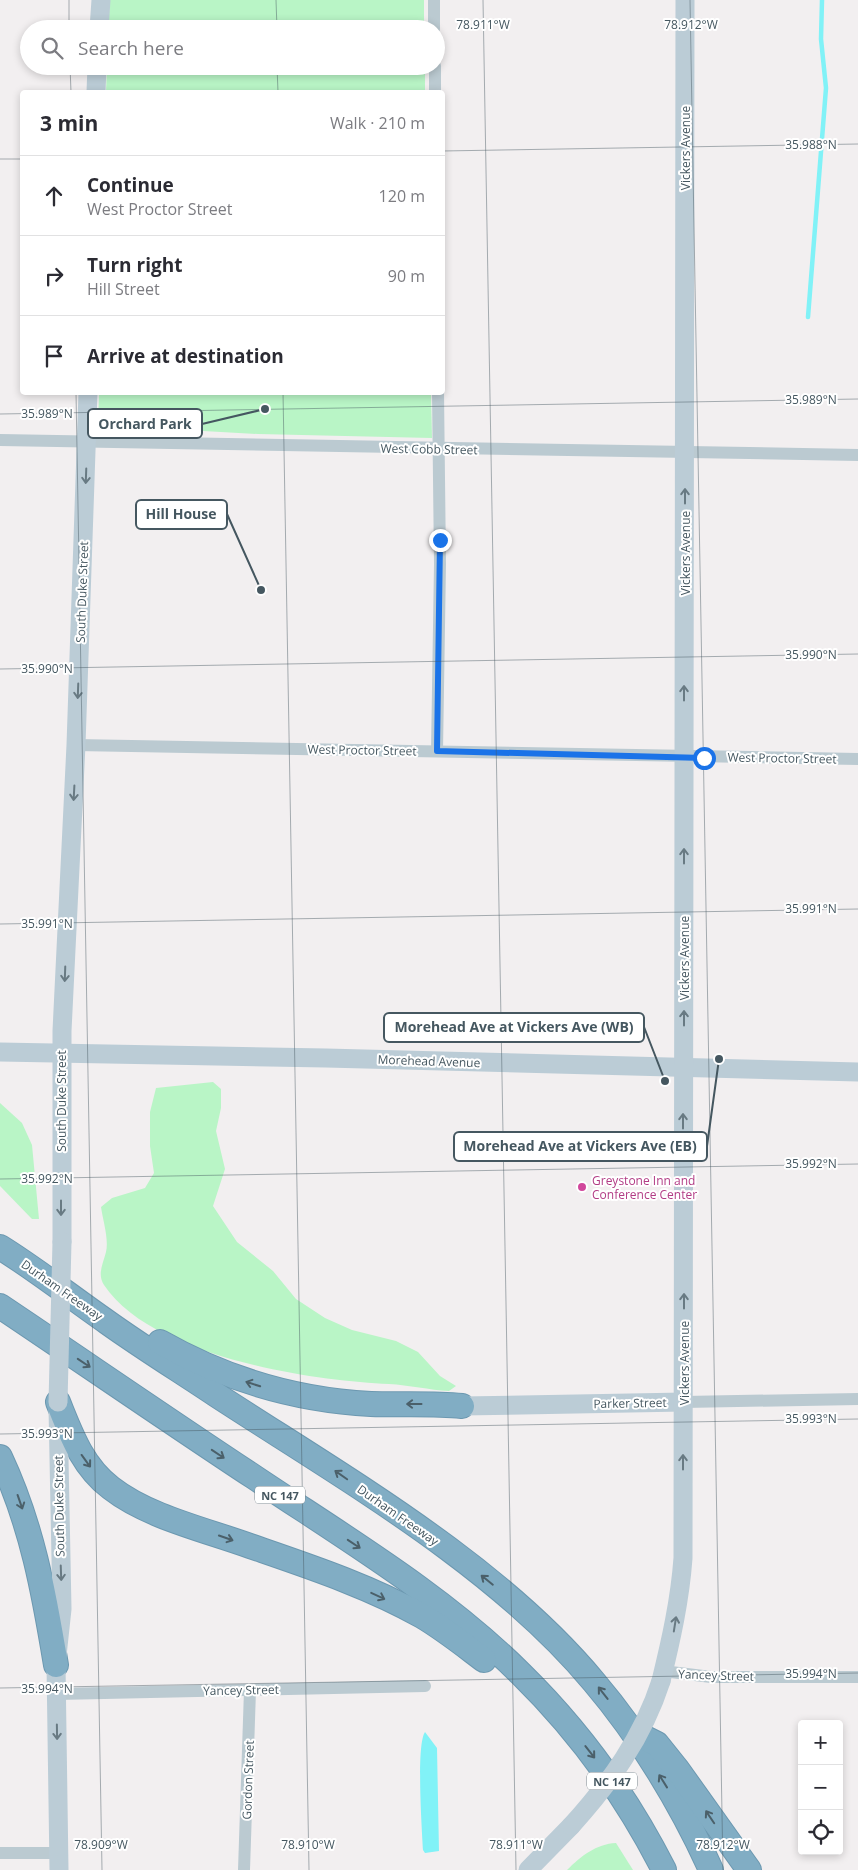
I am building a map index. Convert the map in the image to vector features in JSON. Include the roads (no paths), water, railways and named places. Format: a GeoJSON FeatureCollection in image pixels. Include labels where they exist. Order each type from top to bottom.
{"type":"FeatureCollection","features":[{"type":"Feature","properties":{"kind":"highway"},"geometry":{"type":"LineString","coordinates":[[5,1250],[177,1352],[236,1378],[294,1394],[332,1400],[370,1404],[462,1406]]}},
{"type":"Feature","properties":{"kind":"highway","name":"Durham Freeway"},"geometry":{"type":"LineString","coordinates":[[5,1250],[139,1345],[335,1470],[468,1564],[530,1616],[593,1680],[632,1732],[673,1796],[700,1845],[711,1870]]}},
{"type":"Feature","properties":{"kind":"highway","name":"NC 147"},"geometry":{"type":"LineString","coordinates":[[0,1306],[389,1568],[453,1614],[520,1672],[548,1701],[620,1793],[664,1870]]}},
{"type":"Feature","properties":{"kind":"highway"},"geometry":{"type":"LineString","coordinates":[[58,1402],[80,1453],[96,1475],[111,1488],[135,1503],[177,1521],[351,1583],[422,1616],[457,1639],[514,1683],[548,1701]]}},
{"type":"Feature","properties":{"kind":"highway"},"geometry":{"type":"LineString","coordinates":[[0,1457],[18,1495],[25,1518],[47,1612],[56,1666]]}},
{"type":"Feature","properties":{"kind":"highway"},"geometry":{"type":"LineString","coordinates":[[632,1732],[657,1744],[749,1870]]}},
{"type":"Feature","properties":{"kind":"main road"},"geometry":{"type":"LineString","coordinates":[[100,20],[101,0]]}},
{"type":"Feature","properties":{"kind":"main road","name":"Vickers Avenue"},"geometry":{"type":"LineString","coordinates":[[528,1870],[571,1826],[620,1766],[650,1711],[674,1632],[681,1584],[684,1402],[685,0]]}},
{"type":"Feature","properties":{"kind":"main road"},"geometry":{"type":"LineString","coordinates":[[96,90],[97,75]]}},
{"type":"Feature","properties":{"kind":"main road","name":"South Duke Street"},"geometry":{"type":"LineString","coordinates":[[59,1861],[56,1666],[62,1609],[58,1402],[62,1242],[62,1054],[66,925],[76,745],[88,395]]}},
{"type":"Feature","properties":{"kind":"main road","name":"Morehead Avenue"},"geometry":{"type":"LineString","coordinates":[[0,1052],[326,1058],[858,1072]]}},
{"type":"Feature","properties":{"kind":"main road","name":"Parker Street"},"geometry":{"type":"LineString","coordinates":[[462,1406],[684,1402]]}},
{"type":"Feature","properties":{"kind":"street"},"geometry":{"type":"LineString","coordinates":[[434,0],[434,20]]}},
{"type":"Feature","properties":{"kind":"street"},"geometry":{"type":"LineString","coordinates":[[435,75],[435,90]]}},
{"type":"Feature","properties":{"kind":"street"},"geometry":{"type":"LineString","coordinates":[[437,751],[440,564],[438,395]]}},
{"type":"Feature","properties":{"kind":"street","name":"West Cobb Street"},"geometry":{"type":"LineString","coordinates":[[0,440],[858,456]]}},
{"type":"Feature","properties":{"kind":"street","name":"West Proctor Street"},"geometry":{"type":"LineString","coordinates":[[76,745],[858,760]]}},
{"type":"Feature","properties":{"kind":"street","name":"Parker Street"},"geometry":{"type":"LineString","coordinates":[[684,1402],[858,1399]]}},
{"type":"Feature","properties":{"kind":"street","name":"Yancey Street"},"geometry":{"type":"LineString","coordinates":[[662,1676],[858,1676]]}},
{"type":"Feature","properties":{"kind":"street","name":"Yancey Street"},"geometry":{"type":"LineString","coordinates":[[57,1694],[425,1686]]}},
{"type":"Feature","properties":{"kind":"street","name":"Gordon Street"},"geometry":{"type":"LineString","coordinates":[[244,1870],[250,1690]]}},
{"type":"Feature","properties":{"kind":"street"},"geometry":{"type":"LineString","coordinates":[[0,1853],[59,1861]]}},
{"type":"Feature","properties":{"kind":"water"},"geometry":{"type":"Polygon","coordinates":[[[425,1732],[437,1748],[439,1851],[425,1853],[423,1850],[420,1770],[422,1740],[425,1732]]]}},
{"type":"Feature","properties":{"kind":"waterway"},"geometry":{"type":"LineString","coordinates":[[808,317],[826,88],[821,39],[822,0]]}},
{"type":"Feature","properties":{"kind":"place","name":"Orchard Park"},"geometry":{"type":"Point","coordinates":[265,409]}},
{"type":"Feature","properties":{"kind":"place","name":"Hill House"},"geometry":{"type":"Point","coordinates":[261,590]}},
{"type":"Feature","properties":{"kind":"place","name":"Morehead Ave at Vickers Ave (EB)"},"geometry":{"type":"Point","coordinates":[719,1059]}},
{"type":"Feature","properties":{"kind":"place","name":"Morehead Ave at Vickers Ave (WB)"},"geometry":{"type":"Point","coordinates":[665,1081]}},
{"type":"Feature","properties":{"kind":"place","name":"Greystone Inn and Conference Center"},"geometry":{"type":"Point","coordinates":[582,1187]}}]}
